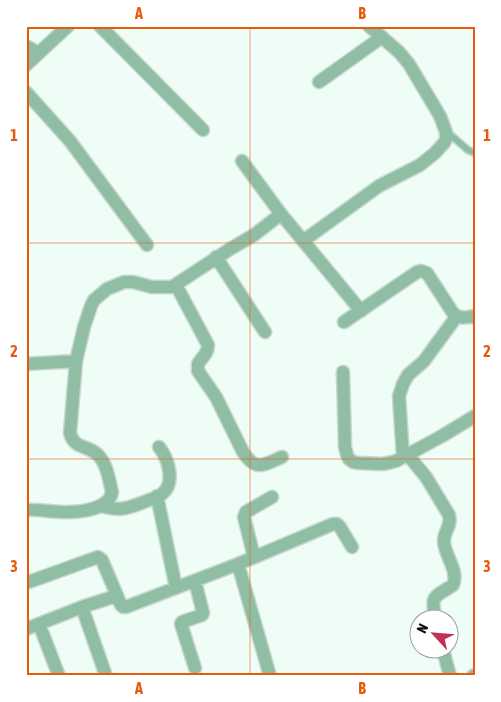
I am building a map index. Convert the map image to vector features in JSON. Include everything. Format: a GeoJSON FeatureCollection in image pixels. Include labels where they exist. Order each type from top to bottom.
{"type":"FeatureCollection","features":[{"type":"Feature","properties":{"kind":"street"},"geometry":{"type":"LineString","coordinates":[[26,65],[68,26]]}},
{"type":"Feature","properties":{"kind":"street"},"geometry":{"type":"LineString","coordinates":[[100,26],[202,130]]}},
{"type":"Feature","properties":{"kind":"street"},"geometry":{"type":"LineString","coordinates":[[303,241],[379,186],[420,165],[435,154],[444,143],[446,132],[440,116],[409,64],[399,52],[369,26]]}},
{"type":"Feature","properties":{"kind":"street"},"geometry":{"type":"LineString","coordinates":[[319,82],[382,37]]}},
{"type":"Feature","properties":{"kind":"street"},"geometry":{"type":"LineString","coordinates":[[26,46],[39,53]]}},
{"type":"Feature","properties":{"kind":"street"},"geometry":{"type":"LineString","coordinates":[[26,92],[70,141],[147,245]]}},
{"type":"Feature","properties":{"kind":"street"},"geometry":{"type":"LineString","coordinates":[[242,161],[281,214],[360,311]]}},
{"type":"Feature","properties":{"kind":"street"},"geometry":{"type":"LineString","coordinates":[[26,510],[71,512],[101,506],[111,496],[112,492],[106,468],[99,456],[75,443],[70,433],[76,361],[84,327],[94,300],[107,289],[124,282],[133,282],[159,288],[172,287],[254,235],[281,214]]}},
{"type":"Feature","properties":{"kind":"street"},"geometry":{"type":"LineString","coordinates":[[216,258],[265,332]]}},
{"type":"Feature","properties":{"kind":"street"},"geometry":{"type":"LineString","coordinates":[[344,322],[420,271],[427,273],[453,313],[460,318],[474,316]]}},
{"type":"Feature","properties":{"kind":"street"},"geometry":{"type":"LineString","coordinates":[[176,285],[208,345],[208,352],[198,364],[198,371],[216,397],[242,452],[247,459],[257,466],[262,466],[282,456]]}},
{"type":"Feature","properties":{"kind":"street"},"geometry":{"type":"LineString","coordinates":[[434,610],[434,599],[437,594],[453,584],[455,578],[444,540],[449,528],[450,519],[426,478],[405,455],[400,396],[408,375],[424,361],[457,316]]}},
{"type":"Feature","properties":{"kind":"street"},"geometry":{"type":"LineString","coordinates":[[26,364],[76,361]]}},
{"type":"Feature","properties":{"kind":"street"},"geometry":{"type":"LineString","coordinates":[[343,372],[347,455],[358,463],[388,463],[442,436],[475,416]]}},
{"type":"Feature","properties":{"kind":"street"},"geometry":{"type":"LineString","coordinates":[[101,506],[113,509],[126,509],[162,494],[170,478],[166,460],[159,446]]}},
{"type":"Feature","properties":{"kind":"street"},"geometry":{"type":"LineString","coordinates":[[158,496],[176,588]]}},
{"type":"Feature","properties":{"kind":"street"},"geometry":{"type":"LineString","coordinates":[[254,558],[244,517],[246,512],[272,497]]}},
{"type":"Feature","properties":{"kind":"street"},"geometry":{"type":"LineString","coordinates":[[26,583],[98,557],[102,560],[121,605],[126,607],[254,558],[333,524],[340,526],[352,547]]}},
{"type":"Feature","properties":{"kind":"street"},"geometry":{"type":"LineString","coordinates":[[238,564],[270,676]]}},
{"type":"Feature","properties":{"kind":"street"},"geometry":{"type":"LineString","coordinates":[[195,581],[203,613],[181,624],[195,668]]}},
{"type":"Feature","properties":{"kind":"street"},"geometry":{"type":"LineString","coordinates":[[26,629],[116,596]]}},
{"type":"Feature","properties":{"kind":"street"},"geometry":{"type":"LineString","coordinates":[[82,607],[106,676]]}},
{"type":"Feature","properties":{"kind":"street"},"geometry":{"type":"LineString","coordinates":[[39,624],[59,676]]}},
{"type":"Feature","properties":{"kind":"street"},"geometry":{"type":"LineString","coordinates":[[446,660],[450,676]]}},
{"type":"Feature","properties":{"kind":"lane"},"geometry":{"type":"LineString","coordinates":[[446,132],[468,150],[475,153]]}}]}
